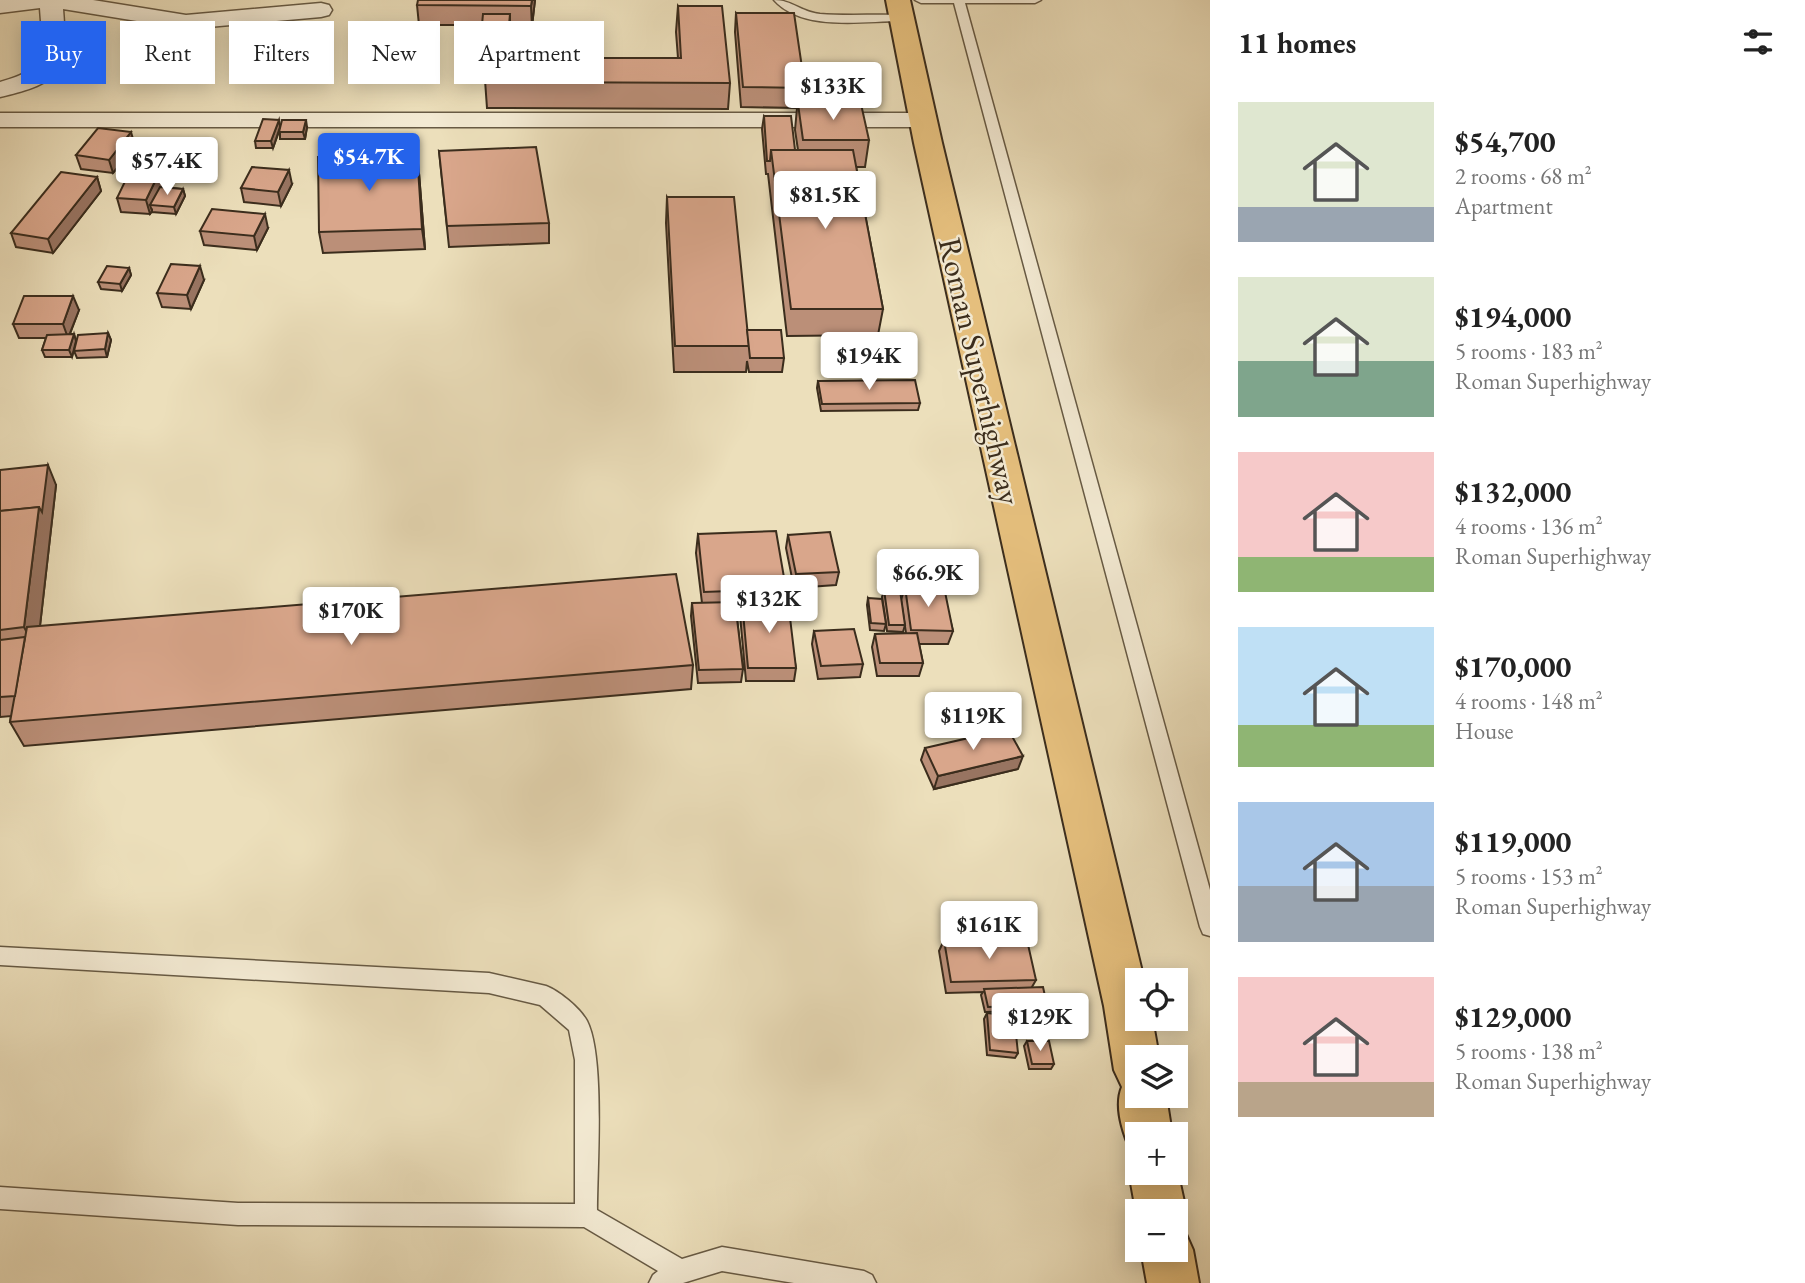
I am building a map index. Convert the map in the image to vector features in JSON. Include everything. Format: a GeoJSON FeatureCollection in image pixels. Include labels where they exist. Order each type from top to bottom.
{"type":"FeatureCollection","features":[{"type":"Feature","properties":{"kind":"main road","name":"Roman Superhighway"},"geometry":{"type":"LineString","coordinates":[[907,6],[923,120],[1127,1006],[1134,1045]]}},
{"type":"Feature","properties":{"kind":"main road"},"geometry":{"type":"LineString","coordinates":[[1169,1262],[1173,1283]]}},
{"type":"Feature","properties":{"kind":"street"},"geometry":{"type":"LineString","coordinates":[[0,6],[51,0],[186,22],[321,10]]}},
{"type":"Feature","properties":{"kind":"street"},"geometry":{"type":"LineString","coordinates":[[0,90],[32,83],[48,70],[55,54],[51,0]]}},
{"type":"Feature","properties":{"kind":"street"},"geometry":{"type":"LineString","coordinates":[[0,120],[923,120]]}},
{"type":"Feature","properties":{"kind":"lane"},"geometry":{"type":"LineString","coordinates":[[780,0],[796,13],[820,17],[960,1],[1035,0]]}},
{"type":"Feature","properties":{"kind":"lane"},"geometry":{"type":"LineString","coordinates":[[960,1],[1210,927]]}},
{"type":"Feature","properties":{"kind":"lane"},"geometry":{"type":"LineString","coordinates":[[0,956],[489,983],[545,996],[578,1024],[586,1060],[586,1216]]}},
{"type":"Feature","properties":{"kind":"lane"},"geometry":{"type":"LineString","coordinates":[[0,1198],[238,1214],[586,1216],[671,1277],[722,1259],[864,1283]]}},
{"type":"Feature","properties":{"kind":"building"},"geometry":{"type":"Polygon","coordinates":[[[418,0],[532,0],[531,6],[417,5],[418,0]]]}},
{"type":"Feature","properties":{"kind":"building"},"geometry":{"type":"Polygon","coordinates":[[[678,6],[722,6],[730,83],[604,82],[604,58],[681,58],[678,6]]]}},
{"type":"Feature","properties":{"kind":"building"},"geometry":{"type":"Polygon","coordinates":[[[736,13],[794,13],[805,88],[743,87],[736,13]]]}},
{"type":"Feature","properties":{"kind":"building"},"geometry":{"type":"Polygon","coordinates":[[[483,14],[510,14],[509,21],[482,21],[483,14]]]}},
{"type":"Feature","properties":{"kind":"building"},"geometry":{"type":"Polygon","coordinates":[[[798,104],[861,104],[869,140],[803,140],[798,104]]]}},
{"type":"Feature","properties":{"kind":"building"},"geometry":{"type":"Polygon","coordinates":[[[764,116],[791,116],[795,150],[771,150],[770,161],[767,161],[764,116]]]}},
{"type":"Feature","properties":{"kind":"building"},"geometry":{"type":"Polygon","coordinates":[[[263,119],[279,120],[271,141],[255,141],[263,119]]]}},
{"type":"Feature","properties":{"kind":"building"},"geometry":{"type":"Polygon","coordinates":[[[282,120],[306,120],[303,132],[279,132],[282,120]]]}},
{"type":"Feature","properties":{"kind":"building"},"geometry":{"type":"Polygon","coordinates":[[[98,128],[131,132],[109,160],[76,155],[98,128]]]}},
{"type":"Feature","properties":{"kind":"building"},"geometry":{"type":"Polygon","coordinates":[[[152,140],[204,143],[196,161],[142,158],[152,140]]]}},
{"type":"Feature","properties":{"kind":"building"},"geometry":{"type":"Polygon","coordinates":[[[536,147],[549,223],[447,226],[439,151],[536,147]]]}},
{"type":"Feature","properties":{"kind":"building"},"geometry":{"type":"Polygon","coordinates":[[[771,150],[853,150],[883,309],[791,309],[771,150]]]}},
{"type":"Feature","properties":{"kind":"building"},"geometry":{"type":"Polygon","coordinates":[[[417,153],[422,229],[319,232],[318,157],[417,153]]]}},
{"type":"Feature","properties":{"kind":"building"},"geometry":{"type":"Polygon","coordinates":[[[252,167],[289,170],[278,192],[241,188],[252,167]]]}},
{"type":"Feature","properties":{"kind":"building"},"geometry":{"type":"Polygon","coordinates":[[[131,169],[160,171],[146,200],[117,198],[131,169]]]}},
{"type":"Feature","properties":{"kind":"building"},"geometry":{"type":"Polygon","coordinates":[[[61,172],[97,177],[48,239],[11,233],[61,172]]]}},
{"type":"Feature","properties":{"kind":"building"},"geometry":{"type":"Polygon","coordinates":[[[160,187],[183,189],[174,207],[150,205],[160,187]]]}},
{"type":"Feature","properties":{"kind":"building"},"geometry":{"type":"Polygon","coordinates":[[[667,197],[734,197],[749,346],[675,346],[667,197]]]}},
{"type":"Feature","properties":{"kind":"building"},"geometry":{"type":"Polygon","coordinates":[[[212,209],[265,214],[254,236],[200,231],[212,209]]]}},
{"type":"Feature","properties":{"kind":"building"},"geometry":{"type":"Polygon","coordinates":[[[171,264],[200,266],[187,295],[157,293],[171,264]]]}},
{"type":"Feature","properties":{"kind":"building"},"geometry":{"type":"Polygon","coordinates":[[[107,266],[129,268],[120,284],[98,282],[107,266]]]}},
{"type":"Feature","properties":{"kind":"building"},"geometry":{"type":"Polygon","coordinates":[[[24,296],[73,296],[63,324],[13,324],[24,296]]]}},
{"type":"Feature","properties":{"kind":"building"},"geometry":{"type":"Polygon","coordinates":[[[747,330],[781,330],[784,358],[750,358],[747,330]]]}},
{"type":"Feature","properties":{"kind":"building"},"geometry":{"type":"Polygon","coordinates":[[[108,333],[105,349],[74,351],[78,335],[108,333]]]}},
{"type":"Feature","properties":{"kind":"building"},"geometry":{"type":"Polygon","coordinates":[[[74,334],[69,350],[42,350],[47,335],[74,334]]]}},
{"type":"Feature","properties":{"kind":"building"},"geometry":{"type":"Polygon","coordinates":[[[915,380],[920,403],[822,404],[818,381],[915,380]]]}},
{"type":"Feature","properties":{"kind":"building"},"geometry":{"type":"Polygon","coordinates":[[[48,465],[42,512],[39,507],[0,511],[0,470],[48,465]]]}},
{"type":"Feature","properties":{"kind":"building"},"geometry":{"type":"Polygon","coordinates":[[[39,507],[24,627],[0,630],[0,511],[39,507]]]}},
{"type":"Feature","properties":{"kind":"building"},"geometry":{"type":"Polygon","coordinates":[[[776,531],[786,589],[704,592],[698,534],[776,531]]]}},
{"type":"Feature","properties":{"kind":"building"},"geometry":{"type":"Polygon","coordinates":[[[830,532],[839,572],[796,574],[788,535],[830,532]]]}},
{"type":"Feature","properties":{"kind":"building"},"geometry":{"type":"Polygon","coordinates":[[[676,574],[693,665],[10,722],[27,627],[676,574]]]}},
{"type":"Feature","properties":{"kind":"building"},"geometry":{"type":"Polygon","coordinates":[[[924,575],[942,577],[942,587],[924,587],[924,575]]]}},
{"type":"Feature","properties":{"kind":"building"},"geometry":{"type":"Polygon","coordinates":[[[905,587],[944,587],[953,631],[911,630],[905,587]]]}},
{"type":"Feature","properties":{"kind":"building"},"geometry":{"type":"Polygon","coordinates":[[[884,590],[900,590],[905,625],[889,625],[884,590]]]}},
{"type":"Feature","properties":{"kind":"building"},"geometry":{"type":"Polygon","coordinates":[[[868,598],[882,599],[886,624],[871,623],[868,598]]]}},
{"type":"Feature","properties":{"kind":"building"},"geometry":{"type":"Polygon","coordinates":[[[742,601],[788,601],[796,668],[748,668],[742,601]]]}},
{"type":"Feature","properties":{"kind":"building"},"geometry":{"type":"Polygon","coordinates":[[[735,602],[743,669],[699,670],[692,603],[735,602]]]}},
{"type":"Feature","properties":{"kind":"building"},"geometry":{"type":"Polygon","coordinates":[[[854,629],[863,664],[821,666],[814,631],[854,629]]]}},
{"type":"Feature","properties":{"kind":"building"},"geometry":{"type":"Polygon","coordinates":[[[917,633],[923,663],[880,663],[875,634],[917,633]]]}},
{"type":"Feature","properties":{"kind":"building"},"geometry":{"type":"Polygon","coordinates":[[[25,637],[15,696],[0,697],[0,640],[25,637]]]}},
{"type":"Feature","properties":{"kind":"building"},"geometry":{"type":"Polygon","coordinates":[[[1008,729],[1023,756],[938,776],[925,748],[1008,729]]]}},
{"type":"Feature","properties":{"kind":"building"},"geometry":{"type":"Polygon","coordinates":[[[944,940],[1027,940],[1036,980],[951,982],[944,940]]]}},
{"type":"Feature","properties":{"kind":"building"},"geometry":{"type":"Polygon","coordinates":[[[1043,987],[1047,1005],[988,1007],[984,989],[1043,987]]]}},
{"type":"Feature","properties":{"kind":"building"},"geometry":{"type":"Polygon","coordinates":[[[987,1013],[1014,1016],[1018,1053],[990,1050],[987,1013]]]}},
{"type":"Feature","properties":{"kind":"building"},"geometry":{"type":"Polygon","coordinates":[[[1027,1041],[1049,1041],[1054,1064],[1032,1064],[1027,1041]]]}}]}
